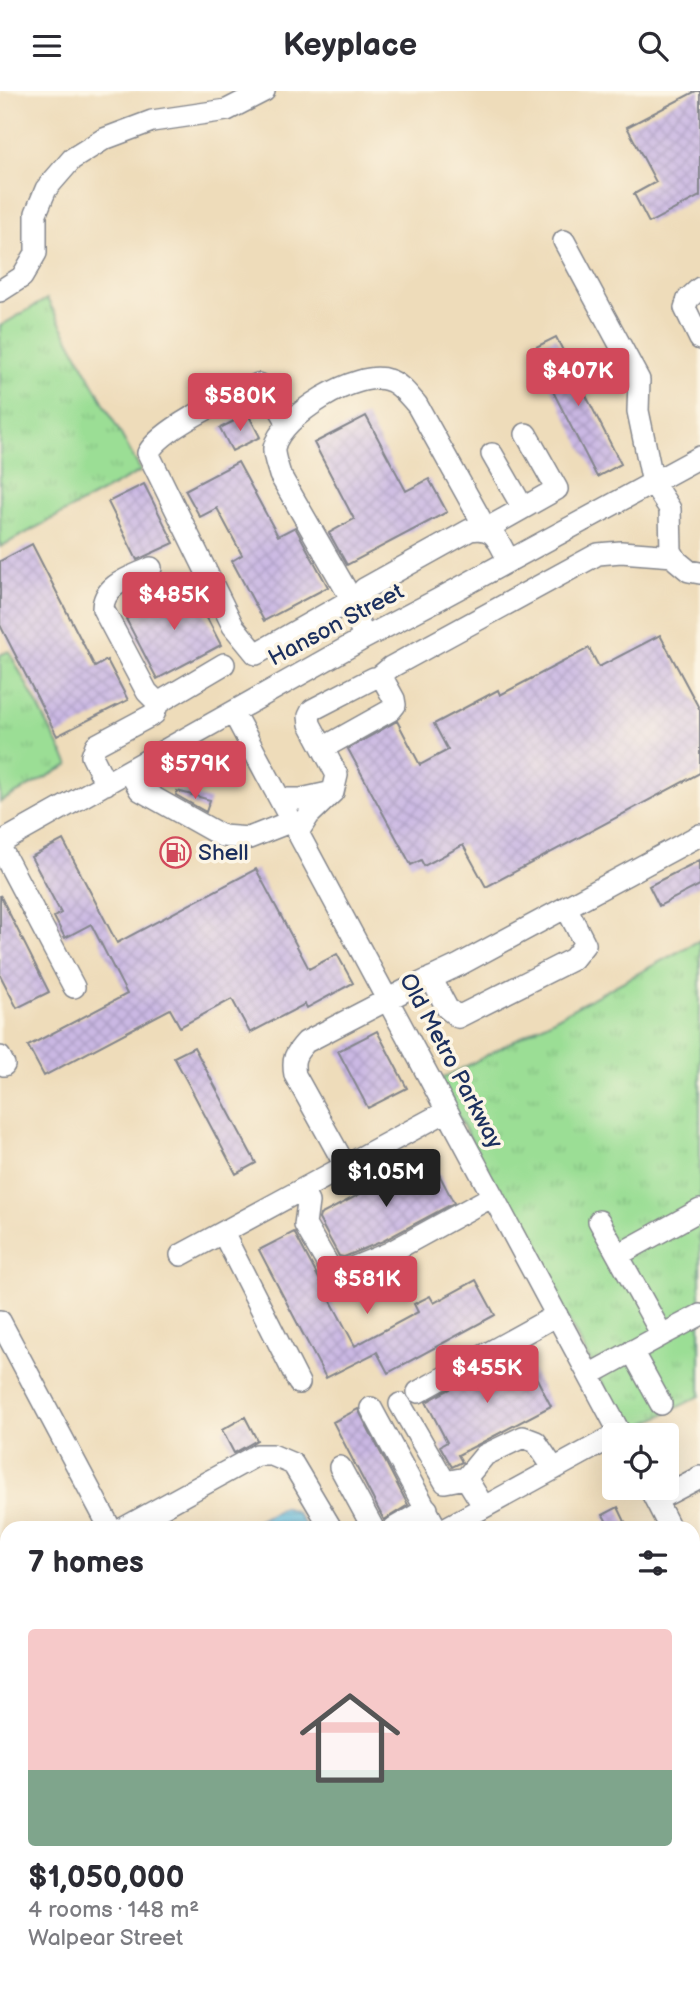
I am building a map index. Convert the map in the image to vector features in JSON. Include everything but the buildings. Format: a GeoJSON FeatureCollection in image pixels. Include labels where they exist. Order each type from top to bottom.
{"type":"FeatureCollection","features":[{"type":"Feature","properties":{"kind":"street"},"geometry":{"type":"LineString","coordinates":[[0,291],[22,277],[36,253],[36,213],[46,188],[72,159],[104,139],[152,121],[227,110],[264,91]]}},
{"type":"Feature","properties":{"kind":"street"},"geometry":{"type":"LineString","coordinates":[[564,240],[639,380],[638,411],[653,483],[670,509],[671,551],[688,567],[700,590]]}},
{"type":"Feature","properties":{"kind":"street"},"geometry":{"type":"LineString","coordinates":[[700,288],[688,299],[685,308],[700,339]]}},
{"type":"Feature","properties":{"kind":"street"},"geometry":{"type":"LineString","coordinates":[[364,638],[354,603],[281,475],[273,451],[281,431],[301,410],[355,382],[373,378],[389,380],[405,391],[417,405],[486,529],[494,534],[509,561]]}},
{"type":"Feature","properties":{"kind":"street"},"geometry":{"type":"LineString","coordinates":[[288,423],[270,390],[258,384],[217,403],[155,441],[148,453],[233,625],[256,654],[354,603],[364,589],[470,530],[486,529],[557,489],[526,434]]}},
{"type":"Feature","properties":{"kind":"street"},"geometry":{"type":"LineString","coordinates":[[492,454],[523,508]]}},
{"type":"Feature","properties":{"kind":"street","name":"Hanson Street"},"geometry":{"type":"LineString","coordinates":[[0,845],[364,638],[700,457]]}},
{"type":"Feature","properties":{"kind":"street"},"geometry":{"type":"LineString","coordinates":[[128,771],[140,790],[222,836],[249,838],[295,826],[333,792],[337,775],[310,724],[309,716],[312,710],[379,677],[391,667],[598,554],[621,552],[688,567]]}},
{"type":"Feature","properties":{"kind":"street"},"geometry":{"type":"LineString","coordinates":[[151,568],[110,589],[103,599],[103,609],[148,692],[173,746]]}},
{"type":"Feature","properties":{"kind":"street"},"geometry":{"type":"LineString","coordinates":[[106,784],[92,756],[96,745],[224,664]]}},
{"type":"Feature","properties":{"kind":"street"},"geometry":{"type":"LineString","coordinates":[[323,748],[391,710],[395,705],[383,679],[379,677]]}},
{"type":"Feature","properties":{"kind":"street","name":"Old Metro Parkway"},"geometry":{"type":"LineString","coordinates":[[233,712],[557,1315],[612,1423]]}},
{"type":"Feature","properties":{"kind":"street"},"geometry":{"type":"LineString","coordinates":[[280,799],[301,799],[333,792]]}},
{"type":"Feature","properties":{"kind":"street"},"geometry":{"type":"LineString","coordinates":[[346,1167],[295,1075],[292,1062],[306,1042],[700,835]]}},
{"type":"Feature","properties":{"kind":"street"},"geometry":{"type":"LineString","coordinates":[[0,845],[74,987]]}},
{"type":"Feature","properties":{"kind":"street"},"geometry":{"type":"LineString","coordinates":[[431,978],[447,1009],[458,1017],[573,959],[584,944],[566,907]]}},
{"type":"Feature","properties":{"kind":"street"},"geometry":{"type":"LineString","coordinates":[[181,1255],[447,1111]]}},
{"type":"Feature","properties":{"kind":"street"},"geometry":{"type":"LineString","coordinates":[[302,1191],[308,1202],[305,1225],[330,1268],[345,1271],[389,1253],[493,1196]]}},
{"type":"Feature","properties":{"kind":"street"},"geometry":{"type":"LineString","coordinates":[[618,1255],[700,1210]]}},
{"type":"Feature","properties":{"kind":"street"},"geometry":{"type":"LineString","coordinates":[[599,1221],[662,1335]]}},
{"type":"Feature","properties":{"kind":"street"},"geometry":{"type":"LineString","coordinates":[[223,1233],[299,1383]]}},
{"type":"Feature","properties":{"kind":"street"},"geometry":{"type":"LineString","coordinates":[[554,1469],[536,1442],[523,1437],[485,1455],[467,1478],[446,1482],[409,1398],[557,1315]]}},
{"type":"Feature","properties":{"kind":"street"},"geometry":{"type":"LineString","coordinates":[[589,1375],[700,1315]]}},
{"type":"Feature","properties":{"kind":"street"},"geometry":{"type":"LineString","coordinates":[[0,1321],[106,1521]]}},
{"type":"Feature","properties":{"kind":"street"},"geometry":{"type":"LineString","coordinates":[[632,1351],[660,1404]]}},
{"type":"Feature","properties":{"kind":"street"},"geometry":{"type":"LineString","coordinates":[[371,1408],[431,1519]]}},
{"type":"Feature","properties":{"kind":"street"},"geometry":{"type":"LineString","coordinates":[[459,1521],[602,1444]]}},
{"type":"Feature","properties":{"kind":"street"},"geometry":{"type":"LineString","coordinates":[[137,1521],[257,1455],[272,1455],[293,1464],[327,1521]]}},
{"type":"Feature","properties":{"kind":"street"},"geometry":{"type":"LineString","coordinates":[[340,1467],[369,1521]]}},
{"type":"Feature","properties":{"kind":"street"},"geometry":{"type":"LineString","coordinates":[[679,1485],[700,1477]]}},
{"type":"Feature","properties":{"kind":"street"},"geometry":{"type":"LineString","coordinates":[[467,1478],[484,1507]]}},
{"type":"Feature","properties":{"kind":"street"},"geometry":{"type":"LineString","coordinates":[[655,1500],[662,1521]]}},
{"type":"Feature","properties":{"kind":"green space"},"geometry":{"type":"Polygon","coordinates":[[[47,299],[141,471],[0,547],[0,326],[47,299]]]}},
{"type":"Feature","properties":{"kind":"green space"},"geometry":{"type":"Polygon","coordinates":[[[9,651],[69,765],[0,802],[0,655],[9,651]]]}},
{"type":"Feature","properties":{"kind":"green space"},"geometry":{"type":"Polygon","coordinates":[[[700,940],[700,1396],[647,1423],[623,1422],[438,1079],[452,1074],[700,940]]]}},
{"type":"Feature","properties":{"kind":"water"},"geometry":{"type":"Polygon","coordinates":[[[283,1507],[296,1512],[302,1521],[257,1521],[283,1507]]]}},
{"type":"Feature","properties":{"kind":"place","name":"Shell"},"geometry":{"type":"Point","coordinates":[175,853]}}]}
